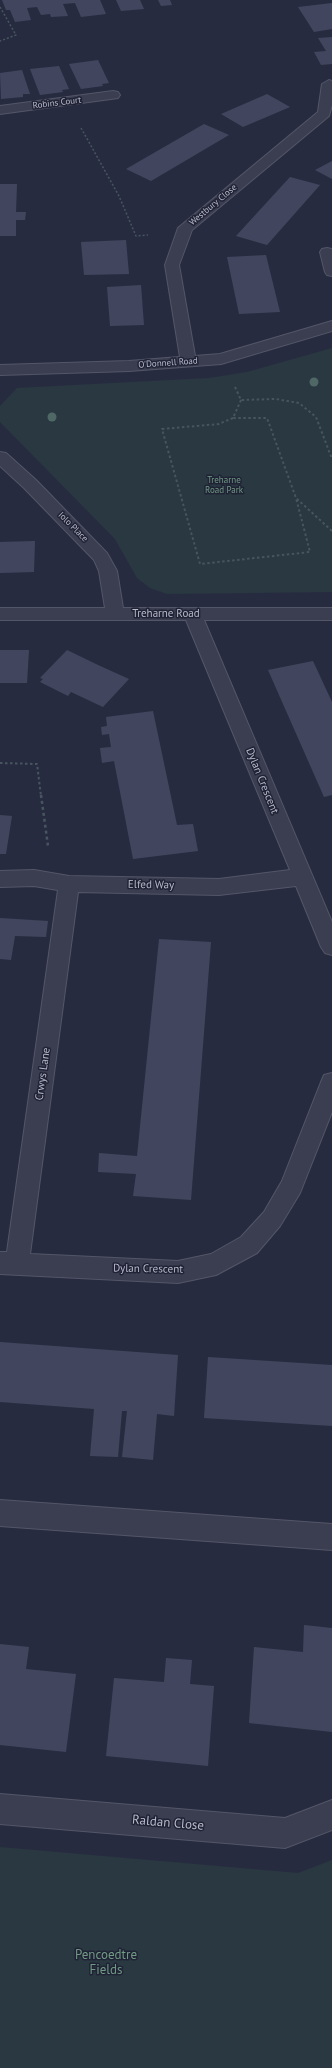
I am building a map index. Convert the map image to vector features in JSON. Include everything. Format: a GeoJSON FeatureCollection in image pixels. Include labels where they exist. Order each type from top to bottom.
{"type":"FeatureCollection","features":[{"type":"Feature","properties":{"kind":"street","name":"Westbury Close"},"geometry":{"type":"LineString","coordinates":[[188,361],[172,265],[185,228],[324,113],[329,84]]}},
{"type":"Feature","properties":{"kind":"street","name":"Robins Court"},"geometry":{"type":"LineString","coordinates":[[0,110],[113,95]]}},
{"type":"Feature","properties":{"kind":"street"},"geometry":{"type":"LineString","coordinates":[[327,252],[332,272]]}},
{"type":"Feature","properties":{"kind":"street","name":"O'Donnell Road"},"geometry":{"type":"LineString","coordinates":[[0,370],[129,366],[221,359],[332,326]]}},
{"type":"Feature","properties":{"kind":"street","name":"Iolo Place"},"geometry":{"type":"LineString","coordinates":[[0,457],[30,484],[101,557],[108,571],[115,614]]}},
{"type":"Feature","properties":{"kind":"street","name":"Treharne Road"},"geometry":{"type":"LineString","coordinates":[[0,614],[332,614]]}},
{"type":"Feature","properties":{"kind":"street","name":"Dylan Crescent"},"geometry":{"type":"LineString","coordinates":[[192,614],[301,878],[332,947]]}},
{"type":"Feature","properties":{"kind":"street","name":"Elfed Way"},"geometry":{"type":"LineString","coordinates":[[0,879],[34,878],[69,884],[219,886],[301,878]]}},
{"type":"Feature","properties":{"kind":"street","name":"Crwys Lane"},"geometry":{"type":"LineString","coordinates":[[9,1264],[69,884]]}},
{"type":"Feature","properties":{"kind":"street","name":"Dylan Crescent"},"geometry":{"type":"LineString","coordinates":[[9,1264],[178,1272],[216,1264],[249,1245],[272,1219],[292,1186],[332,1082]]}},
{"type":"Feature","properties":{"kind":"street"},"geometry":{"type":"LineString","coordinates":[[0,1513],[332,1537]]}},
{"type":"Feature","properties":{"kind":"street","name":"Raldan Close"},"geometry":{"type":"LineString","coordinates":[[0,1809],[285,1833],[332,1815]]}},
{"type":"Feature","properties":{"kind":"path"},"geometry":{"type":"LineString","coordinates":[[0,7],[16,35],[0,41]]}},
{"type":"Feature","properties":{"kind":"path"},"geometry":{"type":"LineString","coordinates":[[66,101],[119,196],[136,236],[183,234]]}},
{"type":"Feature","properties":{"kind":"path"},"geometry":{"type":"LineString","coordinates":[[221,359],[241,400],[233,418]]}},
{"type":"Feature","properties":{"kind":"path"},"geometry":{"type":"LineString","coordinates":[[241,400],[276,400],[299,403],[316,417],[332,459]]}},
{"type":"Feature","properties":{"kind":"path"},"geometry":{"type":"LineString","coordinates":[[233,418],[268,418],[296,498],[310,552],[200,564],[162,429],[219,424],[233,418]]}},
{"type":"Feature","properties":{"kind":"path"},"geometry":{"type":"LineString","coordinates":[[296,498],[332,531]]}},
{"type":"Feature","properties":{"kind":"path"},"geometry":{"type":"LineString","coordinates":[[0,763],[37,764],[50,866],[69,884]]}},
{"type":"Feature","properties":{"kind":"green space","name":"Treharne Road Park"},"geometry":{"type":"Polygon","coordinates":[[[332,348],[332,592],[167,594],[150,588],[137,578],[115,539],[0,422],[0,406],[17,388],[209,378],[247,372],[332,348]]]}},
{"type":"Feature","properties":{"kind":"green space","name":"Pencoedtre Fields"},"geometry":{"type":"Polygon","coordinates":[[[0,1847],[298,1873],[332,1860],[332,2068],[0,2068],[0,1847]]]}},
{"type":"Feature","properties":{"kind":"building"},"geometry":{"type":"Polygon","coordinates":[[[2,0],[100,0],[106,14],[81,17],[75,3],[63,4],[68,16],[51,17],[50,14],[41,15],[37,7],[27,8],[31,20],[15,22],[10,10],[6,10],[2,0]]]}},
{"type":"Feature","properties":{"kind":"building"},"geometry":{"type":"Polygon","coordinates":[[[116,0],[140,0],[144,9],[121,11],[116,0]]]}},
{"type":"Feature","properties":{"kind":"building"},"geometry":{"type":"Polygon","coordinates":[[[158,0],[170,0],[172,5],[161,6],[158,0]]]}},
{"type":"Feature","properties":{"kind":"building"},"geometry":{"type":"Polygon","coordinates":[[[332,3],[332,29],[314,32],[298,7],[332,3]]]}},
{"type":"Feature","properties":{"kind":"building"},"geometry":{"type":"Polygon","coordinates":[[[332,37],[332,64],[321,65],[314,52],[326,51],[318,38],[332,37]]]}},
{"type":"Feature","properties":{"kind":"building"},"geometry":{"type":"Polygon","coordinates":[[[98,60],[109,83],[102,84],[103,86],[81,89],[69,64],[98,60]]]}},
{"type":"Feature","properties":{"kind":"building"},"geometry":{"type":"Polygon","coordinates":[[[59,66],[69,89],[62,90],[63,92],[40,95],[30,69],[59,66]]]}},
{"type":"Feature","properties":{"kind":"building"},"geometry":{"type":"Polygon","coordinates":[[[22,70],[30,94],[23,94],[23,97],[1,99],[0,73],[22,70]]]}},
{"type":"Feature","properties":{"kind":"building"},"geometry":{"type":"Polygon","coordinates":[[[267,94],[290,107],[243,127],[221,114],[267,94]]]}},
{"type":"Feature","properties":{"kind":"building"},"geometry":{"type":"Polygon","coordinates":[[[204,124],[229,135],[151,181],[126,169],[204,124]]]}},
{"type":"Feature","properties":{"kind":"building"},"geometry":{"type":"Polygon","coordinates":[[[332,161],[332,179],[315,170],[332,161]]]}},
{"type":"Feature","properties":{"kind":"building"},"geometry":{"type":"Polygon","coordinates":[[[290,177],[320,185],[267,245],[236,236],[290,177]]]}},
{"type":"Feature","properties":{"kind":"building"},"geometry":{"type":"Polygon","coordinates":[[[0,184],[17,184],[16,212],[26,212],[25,220],[16,220],[16,236],[0,236],[0,184]]]}},
{"type":"Feature","properties":{"kind":"building"},"geometry":{"type":"Polygon","coordinates":[[[126,240],[129,274],[84,275],[81,242],[126,240]]]}},
{"type":"Feature","properties":{"kind":"building"},"geometry":{"type":"Polygon","coordinates":[[[266,255],[280,312],[239,314],[227,257],[266,255]]]}},
{"type":"Feature","properties":{"kind":"building"},"geometry":{"type":"Polygon","coordinates":[[[141,285],[144,325],[110,326],[107,287],[141,285]]]}},
{"type":"Feature","properties":{"kind":"building"},"geometry":{"type":"Polygon","coordinates":[[[35,541],[34,572],[0,573],[0,542],[35,541]]]}},
{"type":"Feature","properties":{"kind":"building"},"geometry":{"type":"Polygon","coordinates":[[[0,650],[29,650],[27,683],[0,683],[0,650]]]}},
{"type":"Feature","properties":{"kind":"building"},"geometry":{"type":"Polygon","coordinates":[[[67,650],[129,679],[103,707],[71,692],[68,696],[40,682],[43,679],[40,678],[67,650]]]}},
{"type":"Feature","properties":{"kind":"building"},"geometry":{"type":"Polygon","coordinates":[[[313,661],[332,702],[332,795],[324,797],[268,670],[313,661]]]}},
{"type":"Feature","properties":{"kind":"building"},"geometry":{"type":"Polygon","coordinates":[[[153,711],[177,825],[193,824],[198,851],[133,859],[114,761],[102,763],[100,748],[111,747],[109,734],[102,735],[101,727],[107,726],[106,717],[153,711]]]}},
{"type":"Feature","properties":{"kind":"building"},"geometry":{"type":"Polygon","coordinates":[[[0,815],[12,816],[6,854],[0,854],[0,815]]]}},
{"type":"Feature","properties":{"kind":"building"},"geometry":{"type":"Polygon","coordinates":[[[0,918],[48,921],[46,937],[15,936],[11,960],[0,959],[0,918]]]}},
{"type":"Feature","properties":{"kind":"building"},"geometry":{"type":"Polygon","coordinates":[[[159,939],[211,942],[191,1200],[133,1196],[136,1174],[98,1172],[99,1153],[137,1156],[159,939]]]}},
{"type":"Feature","properties":{"kind":"building"},"geometry":{"type":"Polygon","coordinates":[[[0,1342],[178,1355],[174,1416],[157,1414],[153,1460],[122,1457],[127,1411],[122,1411],[118,1457],[90,1456],[94,1409],[0,1402],[0,1342]]]}},
{"type":"Feature","properties":{"kind":"building"},"geometry":{"type":"Polygon","coordinates":[[[208,1357],[332,1365],[332,1426],[204,1418],[208,1357]]]}},
{"type":"Feature","properties":{"kind":"building"},"geometry":{"type":"Polygon","coordinates":[[[304,1625],[332,1628],[332,1732],[249,1723],[254,1647],[303,1652],[304,1625]]]}},
{"type":"Feature","properties":{"kind":"building"},"geometry":{"type":"Polygon","coordinates":[[[0,1644],[29,1647],[26,1669],[76,1674],[66,1752],[0,1745],[0,1644]]]}},
{"type":"Feature","properties":{"kind":"building"},"geometry":{"type":"Polygon","coordinates":[[[166,1658],[192,1660],[190,1684],[214,1686],[208,1766],[106,1756],[114,1678],[164,1682],[166,1658]]]}}]}
